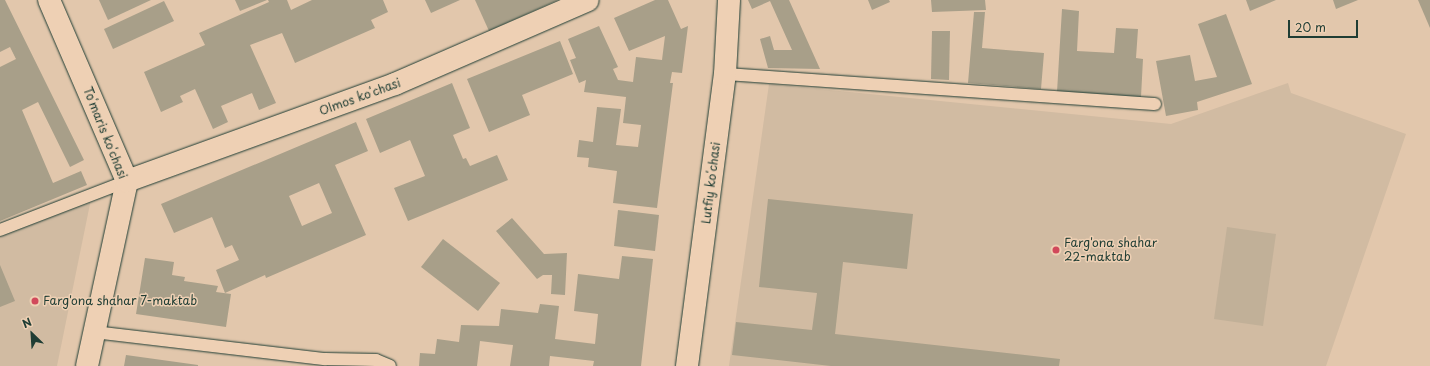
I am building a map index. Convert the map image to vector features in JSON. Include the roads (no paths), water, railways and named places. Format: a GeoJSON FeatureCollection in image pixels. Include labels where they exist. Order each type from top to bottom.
{"type":"FeatureCollection","features":[{"type":"Feature","properties":{"kind":"street","name":"Toʻmaris koʻchasi"},"geometry":{"type":"LineString","coordinates":[[50,0],[127,181],[87,366]]}},
{"type":"Feature","properties":{"kind":"street","name":"Olmos koʻchasi"},"geometry":{"type":"LineString","coordinates":[[127,181],[395,84],[588,0]]}},
{"type":"Feature","properties":{"kind":"street","name":"Lutfiy koʻchasi"},"geometry":{"type":"LineString","coordinates":[[687,366],[725,74],[729,0]]}},
{"type":"Feature","properties":{"kind":"lane"},"geometry":{"type":"LineString","coordinates":[[725,74],[1155,104]]}},
{"type":"Feature","properties":{"kind":"lane"},"geometry":{"type":"LineString","coordinates":[[0,230],[127,181]]}},
{"type":"Feature","properties":{"kind":"lane"},"geometry":{"type":"LineString","coordinates":[[94,332],[326,363],[376,360],[390,366]]}},
{"type":"Feature","properties":{"kind":"place","name":"Farg'ona shahar 22-maktab"},"geometry":{"type":"Point","coordinates":[1056,250]}},
{"type":"Feature","properties":{"kind":"place","name":"Farg'ona shahar 7-maktab"},"geometry":{"type":"Point","coordinates":[35,301]}}]}
